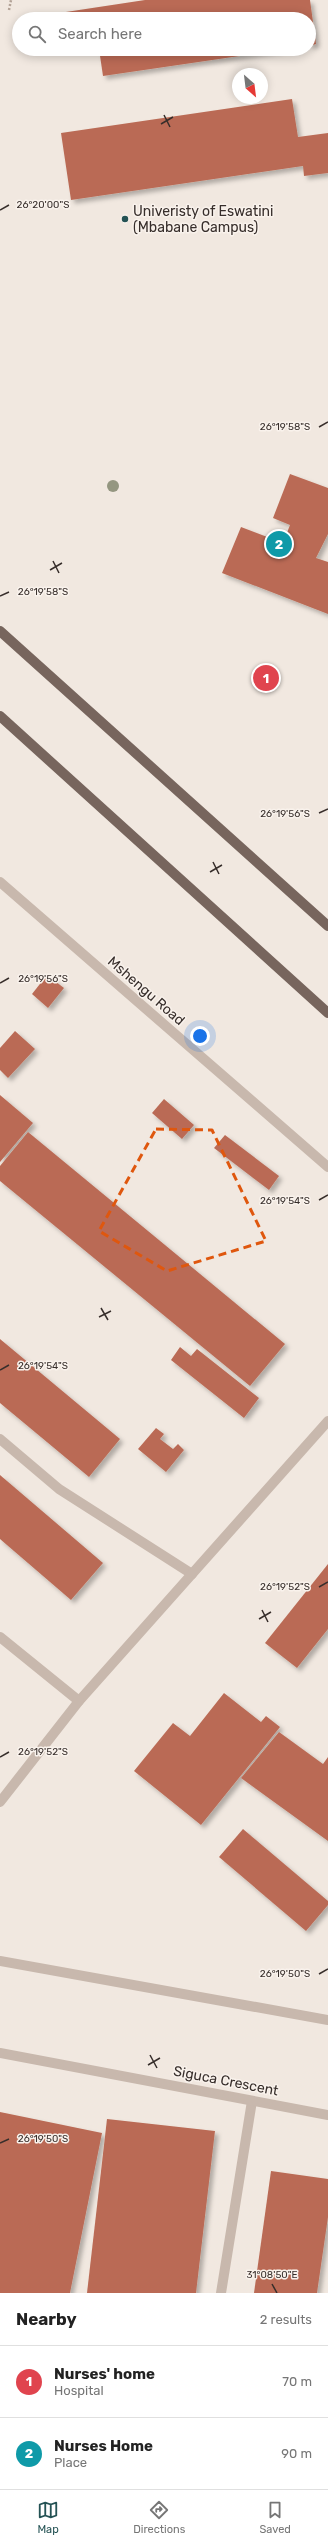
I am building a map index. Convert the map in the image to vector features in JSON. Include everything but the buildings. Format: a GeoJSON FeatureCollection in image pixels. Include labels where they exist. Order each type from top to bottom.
{"type":"FeatureCollection","features":[{"type":"Feature","properties":{"kind":"main road"},"geometry":{"type":"LineString","coordinates":[[0,631],[328,926]]}},
{"type":"Feature","properties":{"kind":"main road"},"geometry":{"type":"LineString","coordinates":[[0,716],[328,1013]]}},
{"type":"Feature","properties":{"kind":"street","name":"Mshengu Road"},"geometry":{"type":"LineString","coordinates":[[0,882],[328,1167]]}},
{"type":"Feature","properties":{"kind":"street"},"geometry":{"type":"LineString","coordinates":[[0,1802],[79,1701],[328,1420]]}},
{"type":"Feature","properties":{"kind":"street"},"geometry":{"type":"LineString","coordinates":[[0,1439],[59,1488],[192,1574]]}},
{"type":"Feature","properties":{"kind":"street"},"geometry":{"type":"LineString","coordinates":[[0,1637],[79,1701]]}},
{"type":"Feature","properties":{"kind":"street"},"geometry":{"type":"LineString","coordinates":[[0,1961],[328,2020]]}},
{"type":"Feature","properties":{"kind":"street","name":"Siguca Crescent"},"geometry":{"type":"LineString","coordinates":[[0,2053],[328,2115]]}},
{"type":"Feature","properties":{"kind":"street"},"geometry":{"type":"LineString","coordinates":[[221,2293],[252,2101]]}},
{"type":"Feature","properties":{"kind":"path"},"geometry":{"type":"LineString","coordinates":[[10,10],[11,0]]}},
{"type":"Feature","properties":{"kind":"highlighted area"},"geometry":{"type":"Polygon","coordinates":[[[156,1129],[212,1130],[266,1241],[167,1271],[99,1231],[156,1129]]]}},
{"type":"Feature","properties":{"kind":"place","name":"Univeristy of Eswatini (Mbabane Campus)"},"geometry":{"type":"Point","coordinates":[125,219]}},
{"type":"Feature","properties":{"kind":"place","name":"Nurses Home"},"geometry":{"type":"Point","coordinates":[279,544]}},
{"type":"Feature","properties":{"kind":"place","name":"Nurses' home"},"geometry":{"type":"Point","coordinates":[266,678]}}]}
